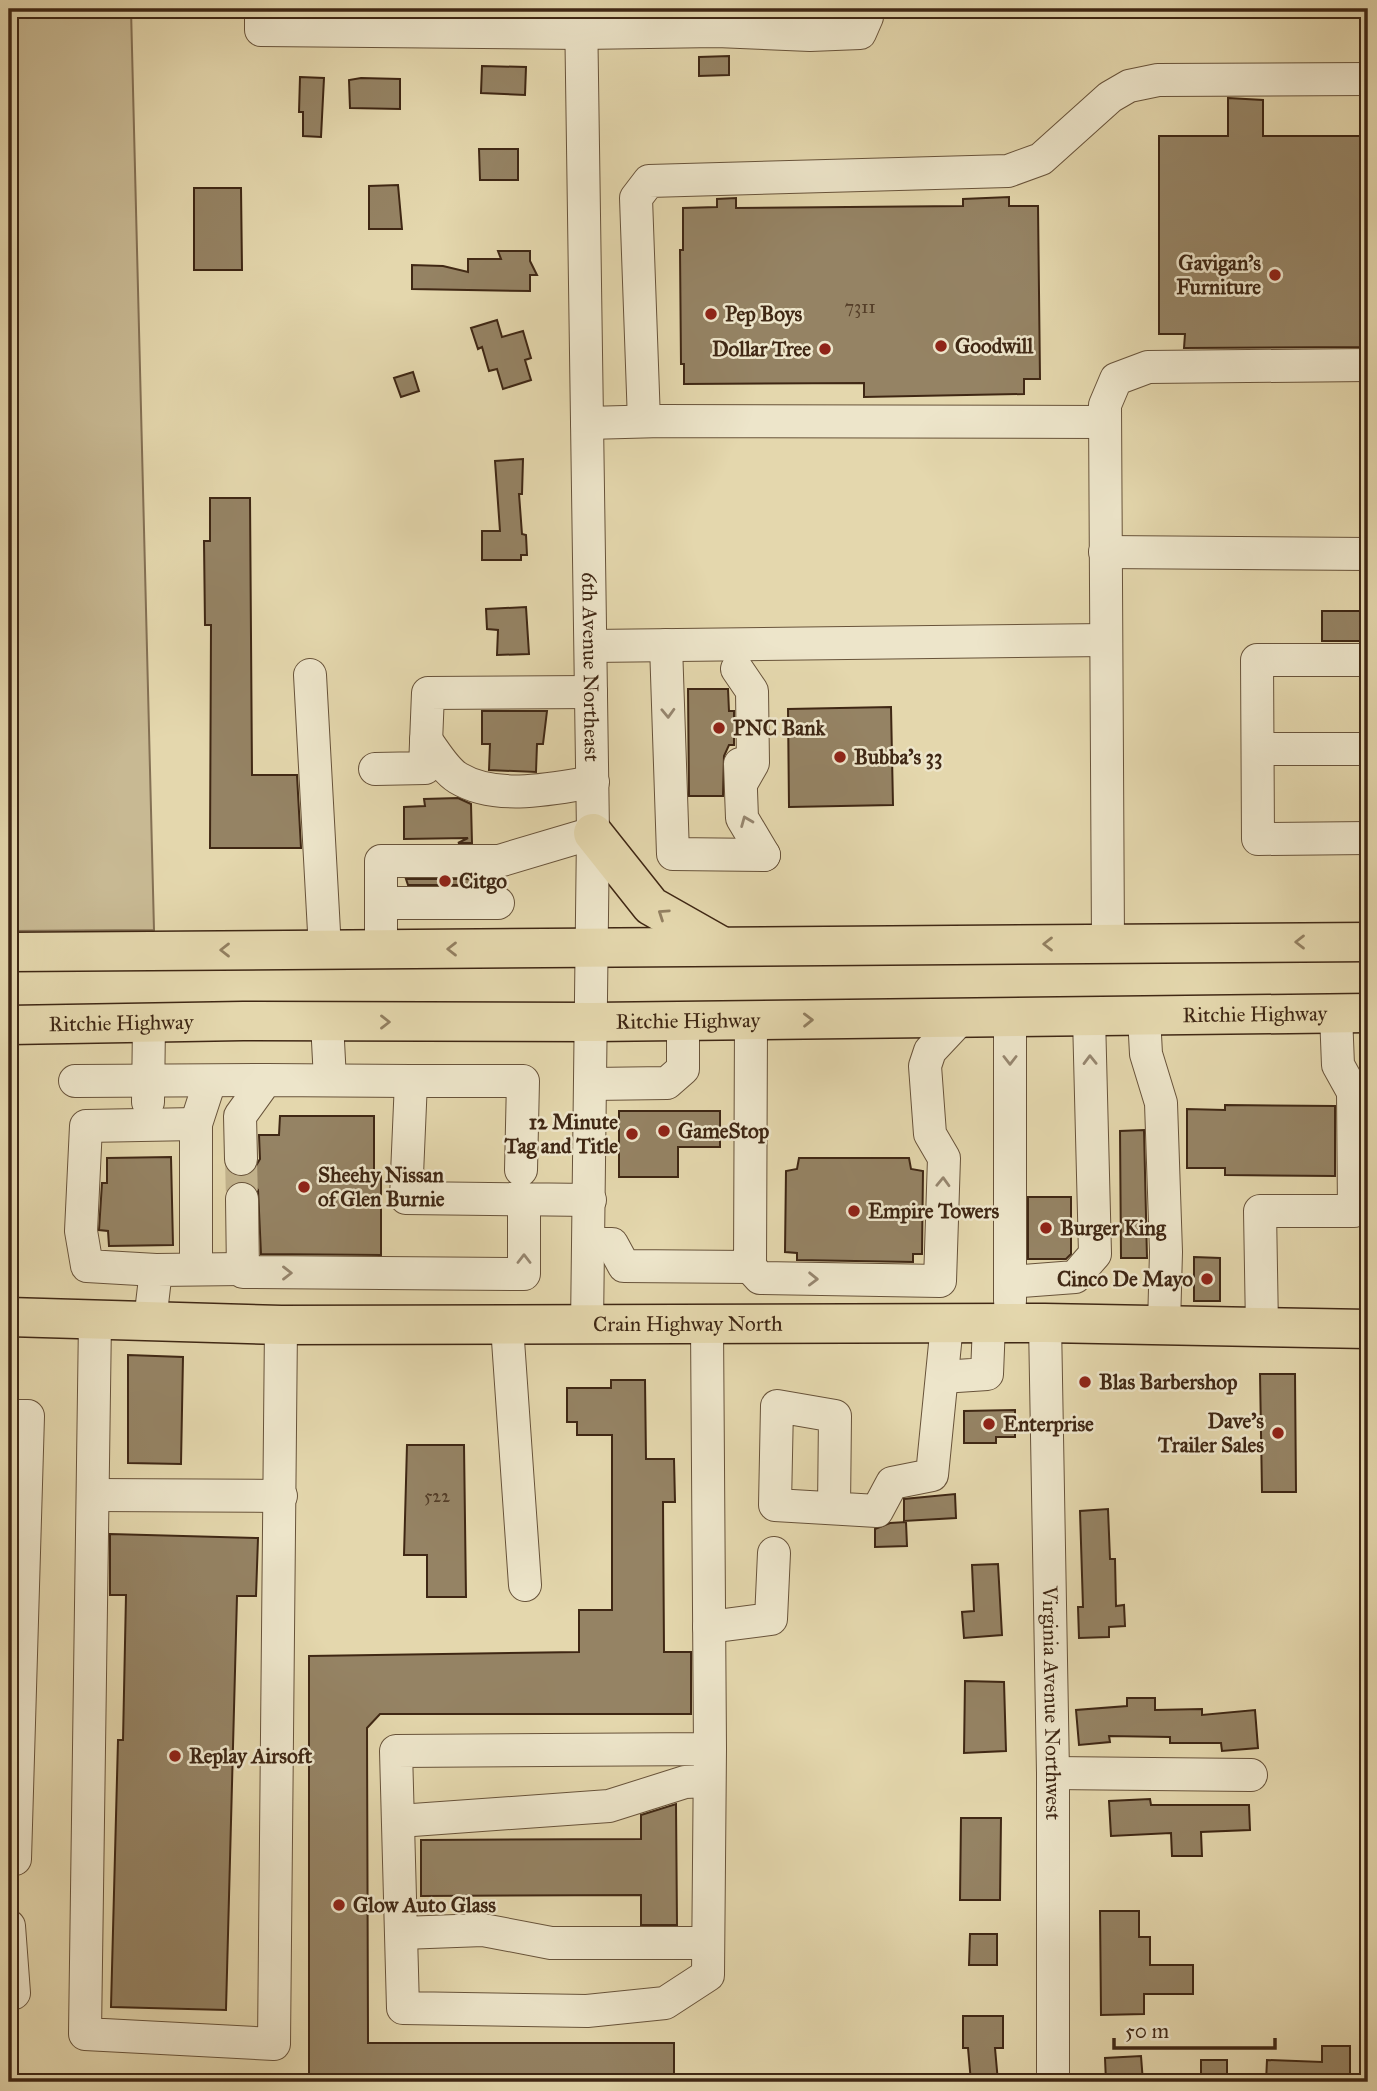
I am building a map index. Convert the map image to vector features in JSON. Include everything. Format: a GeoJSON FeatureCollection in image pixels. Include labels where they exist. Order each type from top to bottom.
{"type":"FeatureCollection","features":[{"type":"Feature","properties":{"kind":"main road"},"geometry":{"type":"LineString","coordinates":[[593,833],[651,906],[723,947]]}},
{"type":"Feature","properties":{"kind":"main road"},"geometry":{"type":"LineString","coordinates":[[9,952],[1368,942]]}},
{"type":"Feature","properties":{"kind":"main road","name":"Ritchie Highway"},"geometry":{"type":"LineString","coordinates":[[9,1025],[593,1023],[1352,1014]]}},
{"type":"Feature","properties":{"kind":"main road","name":"Crain Highway North"},"geometry":{"type":"LineString","coordinates":[[9,1317],[281,1325],[707,1326],[1014,1323],[1368,1329]]}},
{"type":"Feature","properties":{"kind":"street"},"geometry":{"type":"LineString","coordinates":[[261,19],[581,21],[810,35],[860,33],[867,18]]}},
{"type":"Feature","properties":{"kind":"street","name":"6th Avenue Northeast"},"geometry":{"type":"LineString","coordinates":[[581,21],[594,948],[587,1326]]}},
{"type":"Feature","properties":{"kind":"street"},"geometry":{"type":"LineString","coordinates":[[644,421],[636,198],[649,181],[1008,171],[1041,159],[1110,97],[1129,86],[1158,80],[1368,79]]}},
{"type":"Feature","properties":{"kind":"street"},"geometry":{"type":"LineString","coordinates":[[584,219],[636,220]]}},
{"type":"Feature","properties":{"kind":"street"},"geometry":{"type":"LineString","coordinates":[[1108,943],[1105,405],[1116,379],[1149,367],[1368,365]]}},
{"type":"Feature","properties":{"kind":"street"},"geometry":{"type":"LineString","coordinates":[[587,423],[1105,422]]}},
{"type":"Feature","properties":{"kind":"street"},"geometry":{"type":"LineString","coordinates":[[1105,552],[1368,554]]}},
{"type":"Feature","properties":{"kind":"street"},"geometry":{"type":"LineString","coordinates":[[591,646],[666,645],[736,657],[1106,640]]}},
{"type":"Feature","properties":{"kind":"street"},"geometry":{"type":"LineString","coordinates":[[666,645],[673,854],[764,855],[742,818],[739,746]]}},
{"type":"Feature","properties":{"kind":"street"},"geometry":{"type":"LineString","coordinates":[[736,657],[740,710]]}},
{"type":"Feature","properties":{"kind":"street"},"geometry":{"type":"LineString","coordinates":[[736,657],[752,691],[753,763],[741,784]]}},
{"type":"Feature","properties":{"kind":"street"},"geometry":{"type":"LineString","coordinates":[[1368,660],[1257,660],[1258,839],[1368,838]]}},
{"type":"Feature","properties":{"kind":"street"},"geometry":{"type":"LineString","coordinates":[[310,675],[325,950]]}},
{"type":"Feature","properties":{"kind":"street"},"geometry":{"type":"LineString","coordinates":[[375,769],[425,768],[428,693],[591,692]]}},
{"type":"Feature","properties":{"kind":"street"},"geometry":{"type":"LineString","coordinates":[[426,740],[457,778],[485,788],[526,791],[593,782]]}},
{"type":"Feature","properties":{"kind":"street"},"geometry":{"type":"LineString","coordinates":[[1258,749],[1368,749]]}},
{"type":"Feature","properties":{"kind":"street"},"geometry":{"type":"LineString","coordinates":[[381,949],[381,861],[499,861],[593,833]]}},
{"type":"Feature","properties":{"kind":"street"},"geometry":{"type":"LineString","coordinates":[[425,861],[426,903]]}},
{"type":"Feature","properties":{"kind":"street"},"geometry":{"type":"LineString","coordinates":[[458,861],[458,903]]}},
{"type":"Feature","properties":{"kind":"street"},"geometry":{"type":"LineString","coordinates":[[497,948],[499,861]]}},
{"type":"Feature","properties":{"kind":"street"},"geometry":{"type":"LineString","coordinates":[[381,903],[498,903]]}},
{"type":"Feature","properties":{"kind":"street"},"geometry":{"type":"LineString","coordinates":[[1262,1327],[1260,1211],[1354,1211],[1353,1092],[1338,1065],[1352,1014]]}},
{"type":"Feature","properties":{"kind":"street"},"geometry":{"type":"LineString","coordinates":[[1144,1016],[1146,1054],[1161,1103],[1166,1252],[1164,1325]]}},
{"type":"Feature","properties":{"kind":"street"},"geometry":{"type":"LineString","coordinates":[[1010,1282],[1075,1277],[1094,1254],[1089,1017]]}},
{"type":"Feature","properties":{"kind":"street"},"geometry":{"type":"LineString","coordinates":[[751,1020],[750,1267],[760,1278],[940,1282],[944,1158],[930,1134],[925,1066],[930,1051],[961,1018]]}},
{"type":"Feature","properties":{"kind":"street"},"geometry":{"type":"LineString","coordinates":[[942,1377],[987,1374],[1014,1323],[1010,1282],[1010,1018]]}},
{"type":"Feature","properties":{"kind":"street"},"geometry":{"type":"LineString","coordinates":[[592,1084],[667,1083],[683,1069],[683,1021]]}},
{"type":"Feature","properties":{"kind":"street"},"geometry":{"type":"LineString","coordinates":[[327,1022],[330,1080]]}},
{"type":"Feature","properties":{"kind":"street"},"geometry":{"type":"LineString","coordinates":[[147,1125],[149,1023]]}},
{"type":"Feature","properties":{"kind":"street"},"geometry":{"type":"LineString","coordinates":[[241,1159],[240,1116],[266,1080]]}},
{"type":"Feature","properties":{"kind":"street"},"geometry":{"type":"LineString","coordinates":[[75,1081],[523,1081],[524,1274],[243,1272],[242,1199]]}},
{"type":"Feature","properties":{"kind":"street"},"geometry":{"type":"LineString","coordinates":[[196,1269],[197,1124],[210,1081]]}},
{"type":"Feature","properties":{"kind":"street"},"geometry":{"type":"LineString","coordinates":[[411,1081],[406,1198],[523,1185],[590,1200]]}},
{"type":"Feature","properties":{"kind":"street"},"geometry":{"type":"LineString","coordinates":[[197,1124],[86,1126],[81,1231],[88,1266],[156,1270],[243,1269]]}},
{"type":"Feature","properties":{"kind":"street"},"geometry":{"type":"LineString","coordinates":[[589,1244],[612,1244],[624,1266],[750,1267]]}},
{"type":"Feature","properties":{"kind":"street"},"geometry":{"type":"LineString","coordinates":[[150,1321],[156,1270]]}},
{"type":"Feature","properties":{"kind":"street"},"geometry":{"type":"LineString","coordinates":[[95,1320],[85,2034],[274,2043],[281,1325]]}},
{"type":"Feature","properties":{"kind":"street","name":"Virginia Avenue Northwest"},"geometry":{"type":"LineString","coordinates":[[1014,1323],[1053,1773],[1053,2082]]}},
{"type":"Feature","properties":{"kind":"street"},"geometry":{"type":"LineString","coordinates":[[834,1508],[877,1511],[892,1483],[932,1475],[947,1324]]}},
{"type":"Feature","properties":{"kind":"street"},"geometry":{"type":"LineString","coordinates":[[507,1326],[525,1585]]}},
{"type":"Feature","properties":{"kind":"street"},"geometry":{"type":"LineString","coordinates":[[707,1326],[710,1749],[708,1975],[665,2003],[587,2011],[402,2008],[396,1751],[710,1749]]}},
{"type":"Feature","properties":{"kind":"street"},"geometry":{"type":"LineString","coordinates":[[9,1416],[28,1416],[15,1859],[9,1859]]}},
{"type":"Feature","properties":{"kind":"street"},"geometry":{"type":"LineString","coordinates":[[93,1494],[281,1496]]}},
{"type":"Feature","properties":{"kind":"street"},"geometry":{"type":"LineString","coordinates":[[709,1627],[771,1619],[774,1552]]}},
{"type":"Feature","properties":{"kind":"street"},"geometry":{"type":"LineString","coordinates":[[1053,1773],[1251,1775]]}},
{"type":"Feature","properties":{"kind":"street"},"geometry":{"type":"LineString","coordinates":[[399,1821],[601,1807],[657,1793],[685,1782],[709,1781]]}},
{"type":"Feature","properties":{"kind":"street"},"geometry":{"type":"LineString","coordinates":[[9,1926],[14,1993],[9,1993]]}},
{"type":"Feature","properties":{"kind":"street"},"geometry":{"type":"LineString","coordinates":[[402,1933],[483,1930],[551,1942],[708,1943]]}},
{"type":"Feature","properties":{"kind":"shaded area"},"geometry":{"type":"Polygon","coordinates":[[[9,9],[131,9],[154,930],[9,931],[9,9]]]}},
{"type":"Feature","properties":{"kind":"building"},"geometry":{"type":"Polygon","coordinates":[[[729,56],[729,75],[699,76],[699,57],[729,56]]]}},
{"type":"Feature","properties":{"kind":"building"},"geometry":{"type":"Polygon","coordinates":[[[482,66],[526,67],[525,95],[481,93],[482,66]]]}},
{"type":"Feature","properties":{"kind":"building"},"geometry":{"type":"Polygon","coordinates":[[[300,77],[324,78],[321,137],[303,136],[303,112],[299,112],[300,77]]]}},
{"type":"Feature","properties":{"kind":"building"},"geometry":{"type":"Polygon","coordinates":[[[400,79],[400,109],[350,108],[349,80],[400,79]]]}},
{"type":"Feature","properties":{"kind":"building"},"geometry":{"type":"Polygon","coordinates":[[[1228,98],[1263,100],[1263,136],[1368,136],[1368,347],[1184,348],[1185,334],[1159,334],[1159,136],[1228,136],[1228,98]]]}},
{"type":"Feature","properties":{"kind":"building"},"geometry":{"type":"Polygon","coordinates":[[[479,149],[518,149],[518,180],[480,180],[479,149]]]}},
{"type":"Feature","properties":{"kind":"building"},"geometry":{"type":"Polygon","coordinates":[[[398,185],[402,229],[369,229],[369,186],[398,185]]]}},
{"type":"Feature","properties":{"kind":"building"},"geometry":{"type":"Polygon","coordinates":[[[194,188],[241,188],[242,270],[194,270],[194,188]]]}},
{"type":"Feature","properties":{"kind":"building"},"geometry":{"type":"Polygon","coordinates":[[[1009,197],[1009,206],[1038,206],[1040,379],[1024,379],[1024,394],[864,397],[864,383],[684,384],[684,364],[681,364],[680,250],[683,250],[683,208],[717,207],[717,199],[736,198],[736,208],[963,206],[963,199],[1009,197]]]}},
{"type":"Feature","properties":{"kind":"building"},"geometry":{"type":"Polygon","coordinates":[[[498,251],[530,251],[530,261],[537,275],[530,275],[530,291],[412,289],[412,265],[443,266],[468,272],[468,259],[501,259],[498,251]]]}},
{"type":"Feature","properties":{"kind":"building"},"geometry":{"type":"Polygon","coordinates":[[[497,320],[502,337],[523,331],[531,358],[525,360],[531,380],[503,389],[497,369],[489,371],[482,347],[478,349],[471,328],[497,320]]]}},
{"type":"Feature","properties":{"kind":"building"},"geometry":{"type":"Polygon","coordinates":[[[413,372],[419,391],[401,397],[394,378],[413,372]]]}},
{"type":"Feature","properties":{"kind":"building"},"geometry":{"type":"Polygon","coordinates":[[[523,459],[522,494],[519,494],[522,534],[526,535],[527,555],[521,555],[521,560],[482,560],[482,531],[500,531],[495,461],[523,459]]]}},
{"type":"Feature","properties":{"kind":"building"},"geometry":{"type":"Polygon","coordinates":[[[210,498],[250,498],[252,775],[297,775],[301,848],[210,848],[211,625],[205,625],[204,541],[210,541],[210,498]]]}},
{"type":"Feature","properties":{"kind":"building"},"geometry":{"type":"Polygon","coordinates":[[[526,607],[529,654],[497,655],[498,630],[487,629],[486,609],[526,607]]]}},
{"type":"Feature","properties":{"kind":"building"},"geometry":{"type":"Polygon","coordinates":[[[1322,611],[1368,611],[1368,641],[1322,641],[1322,611]]]}},
{"type":"Feature","properties":{"kind":"building","name":"PNC Bank"},"geometry":{"type":"Polygon","coordinates":[[[688,689],[728,689],[729,711],[734,711],[734,745],[729,745],[724,756],[723,796],[689,796],[688,689]]]}},
{"type":"Feature","properties":{"kind":"building","name":"Bubba's 33"},"geometry":{"type":"Polygon","coordinates":[[[891,707],[893,805],[789,807],[788,709],[891,707]]]}},
{"type":"Feature","properties":{"kind":"building"},"geometry":{"type":"Polygon","coordinates":[[[482,711],[547,711],[543,744],[537,744],[536,772],[489,770],[490,744],[482,744],[482,711]]]}},
{"type":"Feature","properties":{"kind":"building"},"geometry":{"type":"Polygon","coordinates":[[[458,798],[471,804],[472,843],[458,843],[468,838],[404,839],[404,807],[425,806],[424,799],[458,798]]]}},
{"type":"Feature","properties":{"kind":"building"},"geometry":{"type":"Polygon","coordinates":[[[406,879],[489,879],[489,885],[408,885],[406,879]]]}},
{"type":"Feature","properties":{"kind":"building"},"geometry":{"type":"Polygon","coordinates":[[[1225,1105],[1335,1106],[1335,1176],[1225,1175],[1225,1168],[1187,1168],[1187,1109],[1225,1110],[1225,1105]]]}},
{"type":"Feature","properties":{"kind":"building"},"geometry":{"type":"Polygon","coordinates":[[[619,1111],[720,1111],[720,1147],[678,1147],[678,1177],[619,1177],[619,1111]]]}},
{"type":"Feature","properties":{"kind":"building","name":"Sheehy Nissan of Glen Burnie"},"geometry":{"type":"Polygon","coordinates":[[[280,1116],[374,1116],[374,1175],[381,1175],[381,1255],[261,1254],[258,1190],[252,1183],[242,1181],[227,1189],[227,1170],[241,1177],[251,1174],[260,1159],[259,1135],[279,1135],[280,1116]]]}},
{"type":"Feature","properties":{"kind":"building"},"geometry":{"type":"Polygon","coordinates":[[[1144,1130],[1147,1258],[1121,1258],[1120,1131],[1144,1130]]]}},
{"type":"Feature","properties":{"kind":"building"},"geometry":{"type":"Polygon","coordinates":[[[171,1157],[173,1245],[109,1246],[108,1231],[99,1230],[102,1183],[107,1183],[107,1158],[171,1157]]]}},
{"type":"Feature","properties":{"kind":"building","name":"Empire Towers"},"geometry":{"type":"Polygon","coordinates":[[[799,1158],[909,1158],[911,1169],[923,1171],[922,1254],[913,1254],[913,1262],[797,1260],[797,1253],[785,1252],[786,1171],[797,1169],[799,1158]]]}},
{"type":"Feature","properties":{"kind":"building","name":"Burger King"},"geometry":{"type":"Polygon","coordinates":[[[1028,1197],[1071,1197],[1071,1254],[1066,1259],[1028,1259],[1028,1197]]]}},
{"type":"Feature","properties":{"kind":"building","name":"Cinco De Mayo"},"geometry":{"type":"Polygon","coordinates":[[[1194,1257],[1220,1258],[1220,1301],[1194,1301],[1194,1257]]]}},
{"type":"Feature","properties":{"kind":"building"},"geometry":{"type":"Polygon","coordinates":[[[128,1355],[183,1357],[181,1464],[128,1463],[128,1355]]]}},
{"type":"Feature","properties":{"kind":"building","name":"Dave's Trailer Sales"},"geometry":{"type":"Polygon","coordinates":[[[1260,1374],[1295,1374],[1296,1492],[1262,1492],[1260,1374]]]}},
{"type":"Feature","properties":{"kind":"building"},"geometry":{"type":"Polygon","coordinates":[[[611,1380],[645,1380],[646,1459],[674,1459],[675,1502],[663,1502],[664,1652],[691,1652],[691,1714],[380,1714],[367,1728],[368,2043],[674,2043],[674,2082],[309,2082],[309,1656],[579,1652],[579,1610],[612,1610],[612,1435],[577,1435],[577,1422],[567,1422],[567,1388],[611,1388],[611,1380]]]}},
{"type":"Feature","properties":{"kind":"building","name":"Enterprise"},"geometry":{"type":"Polygon","coordinates":[[[1015,1410],[1015,1437],[996,1437],[996,1443],[964,1443],[964,1411],[1015,1410]]]}},
{"type":"Feature","properties":{"kind":"building"},"geometry":{"type":"Polygon","coordinates":[[[407,1445],[464,1445],[466,1597],[427,1597],[427,1555],[404,1555],[407,1445]]]}},
{"type":"Feature","properties":{"kind":"building"},"geometry":{"type":"Polygon","coordinates":[[[955,1494],[956,1518],[904,1521],[904,1499],[955,1494]]]}},
{"type":"Feature","properties":{"kind":"building"},"geometry":{"type":"Polygon","coordinates":[[[1108,1509],[1110,1559],[1115,1559],[1116,1606],[1124,1605],[1125,1626],[1109,1627],[1109,1637],[1079,1638],[1078,1607],[1083,1607],[1080,1511],[1108,1509]]]}},
{"type":"Feature","properties":{"kind":"building"},"geometry":{"type":"Polygon","coordinates":[[[906,1522],[907,1546],[875,1547],[875,1529],[890,1523],[906,1522]]]}},
{"type":"Feature","properties":{"kind":"building"},"geometry":{"type":"Polygon","coordinates":[[[110,1534],[258,1538],[256,1596],[237,1596],[226,2010],[111,2007],[118,1740],[123,1740],[126,1595],[110,1595],[110,1534]]]}},
{"type":"Feature","properties":{"kind":"building"},"geometry":{"type":"Polygon","coordinates":[[[998,1564],[1002,1635],[964,1638],[962,1612],[974,1611],[972,1565],[998,1564]]]}},
{"type":"Feature","properties":{"kind":"building"},"geometry":{"type":"Polygon","coordinates":[[[965,1681],[1004,1682],[1006,1751],[964,1753],[965,1681]]]}},
{"type":"Feature","properties":{"kind":"building"},"geometry":{"type":"Polygon","coordinates":[[[1127,1698],[1155,1698],[1155,1710],[1202,1709],[1202,1715],[1255,1710],[1258,1748],[1222,1751],[1221,1743],[1170,1743],[1170,1737],[1109,1736],[1110,1742],[1079,1745],[1076,1710],[1127,1706],[1127,1698]]]}},
{"type":"Feature","properties":{"kind":"building"},"geometry":{"type":"Polygon","coordinates":[[[1150,1799],[1151,1805],[1249,1805],[1250,1830],[1201,1832],[1202,1856],[1172,1856],[1171,1833],[1111,1836],[1109,1801],[1150,1799]]]}},
{"type":"Feature","properties":{"kind":"building"},"geometry":{"type":"Polygon","coordinates":[[[676,1804],[677,1925],[641,1925],[641,1895],[421,1896],[421,1840],[641,1839],[641,1815],[676,1804]]]}},
{"type":"Feature","properties":{"kind":"building"},"geometry":{"type":"Polygon","coordinates":[[[961,1818],[1001,1818],[1000,1900],[960,1900],[961,1818]]]}},
{"type":"Feature","properties":{"kind":"building"},"geometry":{"type":"Polygon","coordinates":[[[1100,1911],[1139,1911],[1139,1937],[1150,1937],[1150,1965],[1193,1965],[1193,1994],[1144,1994],[1144,2014],[1101,2015],[1100,1911]]]}},
{"type":"Feature","properties":{"kind":"building"},"geometry":{"type":"Polygon","coordinates":[[[970,1934],[997,1934],[997,1965],[969,1965],[970,1934]]]}},
{"type":"Feature","properties":{"kind":"building"},"geometry":{"type":"Polygon","coordinates":[[[963,2016],[1003,2016],[1003,2048],[995,2048],[998,2082],[971,2082],[968,2048],[963,2048],[963,2016]]]}},
{"type":"Feature","properties":{"kind":"building"},"geometry":{"type":"Polygon","coordinates":[[[1322,2046],[1350,2046],[1350,2082],[1266,2082],[1267,2060],[1322,2062],[1322,2046]]]}},
{"type":"Feature","properties":{"kind":"building"},"geometry":{"type":"Polygon","coordinates":[[[1141,2056],[1143,2082],[1106,2082],[1105,2058],[1141,2056]]]}},
{"type":"Feature","properties":{"kind":"building"},"geometry":{"type":"Polygon","coordinates":[[[1201,2060],[1227,2060],[1227,2082],[1208,2082],[1208,2076],[1201,2076],[1201,2060]]]}},
{"type":"Feature","properties":{"kind":"tunnel"},"geometry":{"type":"LineString","coordinates":[[241,1159],[242,1199]]}},
{"type":"Feature","properties":{"kind":"place","name":"Gavigan's Furniture"},"geometry":{"type":"Point","coordinates":[1275,275]}},
{"type":"Feature","properties":{"kind":"place","name":"Pep Boys"},"geometry":{"type":"Point","coordinates":[711,314]}},
{"type":"Feature","properties":{"kind":"place","name":"Goodwill"},"geometry":{"type":"Point","coordinates":[941,346]}},
{"type":"Feature","properties":{"kind":"place","name":"Dollar Tree"},"geometry":{"type":"Point","coordinates":[825,349]}},
{"type":"Feature","properties":{"kind":"place","name":"PNC Bank"},"geometry":{"type":"Point","coordinates":[719,728]}},
{"type":"Feature","properties":{"kind":"place","name":"Bubba's 33"},"geometry":{"type":"Point","coordinates":[840,757]}},
{"type":"Feature","properties":{"kind":"place","name":"Citgo"},"geometry":{"type":"Point","coordinates":[445,881]}},
{"type":"Feature","properties":{"kind":"place","name":"GameStop"},"geometry":{"type":"Point","coordinates":[664,1131]}},
{"type":"Feature","properties":{"kind":"place","name":"12 Minute Tag and Title"},"geometry":{"type":"Point","coordinates":[632,1134]}},
{"type":"Feature","properties":{"kind":"place","name":"Sheehy Nissan of Glen Burnie"},"geometry":{"type":"Point","coordinates":[304,1187]}},
{"type":"Feature","properties":{"kind":"place","name":"Empire Towers"},"geometry":{"type":"Point","coordinates":[854,1211]}},
{"type":"Feature","properties":{"kind":"place","name":"Burger King"},"geometry":{"type":"Point","coordinates":[1046,1228]}},
{"type":"Feature","properties":{"kind":"place","name":"Cinco De Mayo"},"geometry":{"type":"Point","coordinates":[1207,1279]}},
{"type":"Feature","properties":{"kind":"place","name":"Blas Barbershop"},"geometry":{"type":"Point","coordinates":[1085,1382]}},
{"type":"Feature","properties":{"kind":"place","name":"Enterprise"},"geometry":{"type":"Point","coordinates":[989,1424]}},
{"type":"Feature","properties":{"kind":"place","name":"Dave's Trailer Sales"},"geometry":{"type":"Point","coordinates":[1278,1433]}},
{"type":"Feature","properties":{"kind":"place","name":"Replay Airsoft"},"geometry":{"type":"Point","coordinates":[175,1756]}},
{"type":"Feature","properties":{"kind":"place","name":"Glow Auto Glass"},"geometry":{"type":"Point","coordinates":[339,1905]}}]}
